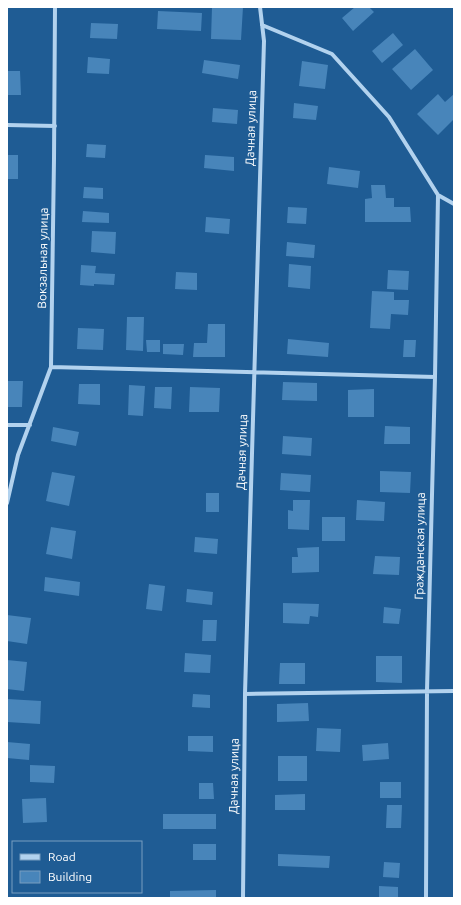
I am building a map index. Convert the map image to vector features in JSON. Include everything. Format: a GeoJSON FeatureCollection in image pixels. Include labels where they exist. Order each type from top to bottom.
{"type":"FeatureCollection","features":[{"type":"Feature","properties":{"kind":"street","name":"Вокзальная улица"},"geometry":{"type":"LineString","coordinates":[[7,503],[18,456],[51,367],[54,7]]}},
{"type":"Feature","properties":{"kind":"street","name":"Дачная улица"},"geometry":{"type":"LineString","coordinates":[[243,898],[245,694],[264,42],[260,7]]}},
{"type":"Feature","properties":{"kind":"street"},"geometry":{"type":"LineString","coordinates":[[262,25],[332,54],[390,117],[438,195],[454,204]]}},
{"type":"Feature","properties":{"kind":"street"},"geometry":{"type":"LineString","coordinates":[[7,125],[54,126]]}},
{"type":"Feature","properties":{"kind":"street","name":"Гражданская улица"},"geometry":{"type":"LineString","coordinates":[[426,898],[427,691],[438,195]]}},
{"type":"Feature","properties":{"kind":"street"},"geometry":{"type":"LineString","coordinates":[[51,367],[435,377]]}},
{"type":"Feature","properties":{"kind":"street"},"geometry":{"type":"LineString","coordinates":[[7,425],[30,425]]}},
{"type":"Feature","properties":{"kind":"street"},"geometry":{"type":"LineString","coordinates":[[245,694],[454,691]]}},
{"type":"Feature","properties":{"kind":"building"},"geometry":{"type":"Polygon","coordinates":[[[212,7],[243,7],[241,40],[211,39],[212,7]]]}},
{"type":"Feature","properties":{"kind":"building"},"geometry":{"type":"Polygon","coordinates":[[[355,7],[369,7],[374,12],[353,31],[342,18],[355,7]]]}},
{"type":"Feature","properties":{"kind":"building"},"geometry":{"type":"Polygon","coordinates":[[[158,11],[202,13],[201,31],[157,29],[158,11]]]}},
{"type":"Feature","properties":{"kind":"building"},"geometry":{"type":"Polygon","coordinates":[[[91,23],[118,24],[117,39],[90,38],[91,23]]]}},
{"type":"Feature","properties":{"kind":"building"},"geometry":{"type":"Polygon","coordinates":[[[393,33],[403,45],[382,63],[372,51],[393,33]]]}},
{"type":"Feature","properties":{"kind":"building"},"geometry":{"type":"Polygon","coordinates":[[[415,49],[433,70],[411,90],[392,69],[415,49]]]}},
{"type":"Feature","properties":{"kind":"building"},"geometry":{"type":"Polygon","coordinates":[[[88,57],[110,59],[109,74],[87,73],[88,57]]]}},
{"type":"Feature","properties":{"kind":"building"},"geometry":{"type":"Polygon","coordinates":[[[204,60],[240,65],[238,79],[202,73],[204,60]]]}},
{"type":"Feature","properties":{"kind":"building"},"geometry":{"type":"Polygon","coordinates":[[[302,61],[328,65],[325,89],[299,86],[302,61]]]}},
{"type":"Feature","properties":{"kind":"building"},"geometry":{"type":"Polygon","coordinates":[[[7,71],[20,71],[21,95],[7,95],[7,71]]]}},
{"type":"Feature","properties":{"kind":"building"},"geometry":{"type":"Polygon","coordinates":[[[438,94],[445,102],[454,94],[454,119],[438,135],[417,114],[438,94]]]}},
{"type":"Feature","properties":{"kind":"building"},"geometry":{"type":"Polygon","coordinates":[[[294,103],[318,106],[316,120],[293,118],[294,103]]]}},
{"type":"Feature","properties":{"kind":"building"},"geometry":{"type":"Polygon","coordinates":[[[213,108],[238,110],[237,124],[212,122],[213,108]]]}},
{"type":"Feature","properties":{"kind":"building"},"geometry":{"type":"Polygon","coordinates":[[[87,144],[106,145],[105,158],[86,157],[87,144]]]}},
{"type":"Feature","properties":{"kind":"building"},"geometry":{"type":"Polygon","coordinates":[[[7,155],[18,155],[18,179],[7,179],[7,155]]]}},
{"type":"Feature","properties":{"kind":"building"},"geometry":{"type":"Polygon","coordinates":[[[205,155],[234,157],[234,171],[204,168],[205,155]]]}},
{"type":"Feature","properties":{"kind":"building"},"geometry":{"type":"Polygon","coordinates":[[[329,167],[360,171],[358,188],[327,184],[329,167]]]}},
{"type":"Feature","properties":{"kind":"building"},"geometry":{"type":"Polygon","coordinates":[[[371,185],[385,185],[386,198],[394,198],[394,207],[410,207],[411,222],[365,222],[365,199],[372,198],[371,185]]]}},
{"type":"Feature","properties":{"kind":"building"},"geometry":{"type":"Polygon","coordinates":[[[84,187],[103,188],[103,199],[83,198],[84,187]]]}},
{"type":"Feature","properties":{"kind":"building"},"geometry":{"type":"Polygon","coordinates":[[[288,207],[307,208],[306,224],[287,223],[288,207]]]}},
{"type":"Feature","properties":{"kind":"building"},"geometry":{"type":"Polygon","coordinates":[[[83,211],[109,213],[109,223],[82,222],[83,211]]]}},
{"type":"Feature","properties":{"kind":"building"},"geometry":{"type":"Polygon","coordinates":[[[206,217],[230,219],[229,234],[205,232],[206,217]]]}},
{"type":"Feature","properties":{"kind":"building"},"geometry":{"type":"Polygon","coordinates":[[[92,231],[116,232],[115,254],[91,252],[92,231]]]}},
{"type":"Feature","properties":{"kind":"building"},"geometry":{"type":"Polygon","coordinates":[[[287,242],[315,245],[314,258],[286,256],[287,242]]]}},
{"type":"Feature","properties":{"kind":"building"},"geometry":{"type":"Polygon","coordinates":[[[289,264],[311,266],[310,289],[288,287],[289,264]]]}},
{"type":"Feature","properties":{"kind":"building"},"geometry":{"type":"Polygon","coordinates":[[[81,265],[96,266],[95,273],[115,274],[114,285],[80,285],[81,265]]]}},
{"type":"Feature","properties":{"kind":"building"},"geometry":{"type":"Polygon","coordinates":[[[388,270],[409,271],[408,290],[387,289],[388,270]]]}},
{"type":"Feature","properties":{"kind":"building"},"geometry":{"type":"Polygon","coordinates":[[[176,272],[197,273],[197,290],[175,289],[176,272]]]}},
{"type":"Feature","properties":{"kind":"building"},"geometry":{"type":"Polygon","coordinates":[[[372,291],[394,292],[394,300],[409,300],[408,315],[391,314],[390,329],[370,328],[372,291]]]}},
{"type":"Feature","properties":{"kind":"building"},"geometry":{"type":"Polygon","coordinates":[[[127,317],[144,317],[143,351],[126,350],[127,317]]]}},
{"type":"Feature","properties":{"kind":"building"},"geometry":{"type":"Polygon","coordinates":[[[208,324],[225,324],[225,357],[193,357],[194,343],[207,343],[208,324]]]}},
{"type":"Feature","properties":{"kind":"building"},"geometry":{"type":"Polygon","coordinates":[[[78,328],[104,329],[103,350],[77,349],[78,328]]]}},
{"type":"Feature","properties":{"kind":"building"},"geometry":{"type":"Polygon","coordinates":[[[288,339],[329,343],[328,357],[287,354],[288,339]]]}},
{"type":"Feature","properties":{"kind":"building"},"geometry":{"type":"Polygon","coordinates":[[[146,340],[160,340],[160,352],[147,352],[146,340]]]}},
{"type":"Feature","properties":{"kind":"building"},"geometry":{"type":"Polygon","coordinates":[[[404,340],[416,340],[415,357],[403,357],[404,340]]]}},
{"type":"Feature","properties":{"kind":"building"},"geometry":{"type":"Polygon","coordinates":[[[163,344],[184,344],[183,355],[163,354],[163,344]]]}},
{"type":"Feature","properties":{"kind":"building"},"geometry":{"type":"Polygon","coordinates":[[[7,381],[23,381],[22,407],[7,407],[7,381]]]}},
{"type":"Feature","properties":{"kind":"building"},"geometry":{"type":"Polygon","coordinates":[[[283,382],[317,383],[317,401],[282,400],[283,382]]]}},
{"type":"Feature","properties":{"kind":"building"},"geometry":{"type":"Polygon","coordinates":[[[79,384],[100,384],[100,405],[78,404],[79,384]]]}},
{"type":"Feature","properties":{"kind":"building"},"geometry":{"type":"Polygon","coordinates":[[[129,385],[145,386],[143,416],[128,415],[129,385]]]}},
{"type":"Feature","properties":{"kind":"building"},"geometry":{"type":"Polygon","coordinates":[[[155,387],[172,387],[171,409],[154,408],[155,387]]]}},
{"type":"Feature","properties":{"kind":"building"},"geometry":{"type":"Polygon","coordinates":[[[190,387],[220,388],[219,412],[189,412],[190,387]]]}},
{"type":"Feature","properties":{"kind":"building"},"geometry":{"type":"Polygon","coordinates":[[[374,389],[374,417],[348,417],[348,390],[374,389]]]}},
{"type":"Feature","properties":{"kind":"building"},"geometry":{"type":"Polygon","coordinates":[[[385,426],[410,427],[410,444],[384,444],[385,426]]]}},
{"type":"Feature","properties":{"kind":"building"},"geometry":{"type":"Polygon","coordinates":[[[53,427],[79,432],[76,446],[51,441],[53,427]]]}},
{"type":"Feature","properties":{"kind":"building"},"geometry":{"type":"Polygon","coordinates":[[[283,436],[312,438],[311,456],[282,454],[283,436]]]}},
{"type":"Feature","properties":{"kind":"building"},"geometry":{"type":"Polygon","coordinates":[[[380,471],[411,472],[410,493],[380,492],[380,471]]]}},
{"type":"Feature","properties":{"kind":"building"},"geometry":{"type":"Polygon","coordinates":[[[52,472],[75,476],[69,506],[46,501],[52,472]]]}},
{"type":"Feature","properties":{"kind":"building"},"geometry":{"type":"Polygon","coordinates":[[[281,473],[311,475],[310,492],[280,490],[281,473]]]}},
{"type":"Feature","properties":{"kind":"building"},"geometry":{"type":"Polygon","coordinates":[[[206,493],[219,493],[219,512],[206,512],[206,493]]]}},
{"type":"Feature","properties":{"kind":"building"},"geometry":{"type":"Polygon","coordinates":[[[293,500],[310,500],[309,530],[288,529],[288,510],[293,511],[293,500]]]}},
{"type":"Feature","properties":{"kind":"building"},"geometry":{"type":"Polygon","coordinates":[[[357,500],[385,502],[384,521],[356,520],[357,500]]]}},
{"type":"Feature","properties":{"kind":"building"},"geometry":{"type":"Polygon","coordinates":[[[322,517],[345,517],[345,541],[322,541],[322,517]]]}},
{"type":"Feature","properties":{"kind":"building"},"geometry":{"type":"Polygon","coordinates":[[[51,527],[76,531],[72,559],[46,554],[51,527]]]}},
{"type":"Feature","properties":{"kind":"building"},"geometry":{"type":"Polygon","coordinates":[[[195,537],[218,539],[217,554],[194,552],[195,537]]]}},
{"type":"Feature","properties":{"kind":"building"},"geometry":{"type":"Polygon","coordinates":[[[319,547],[319,572],[292,573],[292,557],[298,557],[297,548],[319,547]]]}},
{"type":"Feature","properties":{"kind":"building"},"geometry":{"type":"Polygon","coordinates":[[[375,556],[400,557],[399,575],[373,574],[375,556]]]}},
{"type":"Feature","properties":{"kind":"building"},"geometry":{"type":"Polygon","coordinates":[[[45,577],[80,582],[79,596],[44,591],[45,577]]]}},
{"type":"Feature","properties":{"kind":"building"},"geometry":{"type":"Polygon","coordinates":[[[149,584],[165,586],[162,611],[146,609],[149,584]]]}},
{"type":"Feature","properties":{"kind":"building"},"geometry":{"type":"Polygon","coordinates":[[[187,589],[213,592],[212,605],[186,602],[187,589]]]}},
{"type":"Feature","properties":{"kind":"building"},"geometry":{"type":"Polygon","coordinates":[[[283,603],[319,604],[318,617],[310,616],[309,624],[283,623],[283,603]]]}},
{"type":"Feature","properties":{"kind":"building"},"geometry":{"type":"Polygon","coordinates":[[[384,607],[401,609],[399,624],[383,623],[384,607]]]}},
{"type":"Feature","properties":{"kind":"building"},"geometry":{"type":"Polygon","coordinates":[[[7,615],[31,618],[27,644],[7,641],[7,615]]]}},
{"type":"Feature","properties":{"kind":"building"},"geometry":{"type":"Polygon","coordinates":[[[203,620],[217,620],[216,641],[202,641],[203,620]]]}},
{"type":"Feature","properties":{"kind":"building"},"geometry":{"type":"Polygon","coordinates":[[[185,653],[211,655],[210,673],[184,672],[185,653]]]}},
{"type":"Feature","properties":{"kind":"building"},"geometry":{"type":"Polygon","coordinates":[[[376,656],[402,656],[402,683],[376,682],[376,656]]]}},
{"type":"Feature","properties":{"kind":"building"},"geometry":{"type":"Polygon","coordinates":[[[7,660],[27,662],[24,691],[7,689],[7,660]]]}},
{"type":"Feature","properties":{"kind":"building"},"geometry":{"type":"Polygon","coordinates":[[[280,663],[305,663],[305,684],[279,684],[280,663]]]}},
{"type":"Feature","properties":{"kind":"building"},"geometry":{"type":"Polygon","coordinates":[[[193,694],[210,695],[210,708],[192,707],[193,694]]]}},
{"type":"Feature","properties":{"kind":"building"},"geometry":{"type":"Polygon","coordinates":[[[7,699],[41,701],[40,724],[7,722],[7,699]]]}},
{"type":"Feature","properties":{"kind":"building"},"geometry":{"type":"Polygon","coordinates":[[[308,703],[309,721],[277,722],[277,704],[308,703]]]}},
{"type":"Feature","properties":{"kind":"building"},"geometry":{"type":"Polygon","coordinates":[[[317,728],[341,729],[340,752],[316,751],[317,728]]]}},
{"type":"Feature","properties":{"kind":"building"},"geometry":{"type":"Polygon","coordinates":[[[188,736],[213,736],[213,752],[188,751],[188,736]]]}},
{"type":"Feature","properties":{"kind":"building"},"geometry":{"type":"Polygon","coordinates":[[[7,742],[30,744],[29,760],[7,758],[7,742]]]}},
{"type":"Feature","properties":{"kind":"building"},"geometry":{"type":"Polygon","coordinates":[[[388,743],[389,759],[363,761],[362,745],[388,743]]]}},
{"type":"Feature","properties":{"kind":"building"},"geometry":{"type":"Polygon","coordinates":[[[278,756],[307,756],[307,781],[278,781],[278,756]]]}},
{"type":"Feature","properties":{"kind":"building"},"geometry":{"type":"Polygon","coordinates":[[[30,765],[55,766],[54,783],[30,782],[30,765]]]}},
{"type":"Feature","properties":{"kind":"building"},"geometry":{"type":"Polygon","coordinates":[[[380,782],[401,782],[401,798],[380,798],[380,782]]]}},
{"type":"Feature","properties":{"kind":"building"},"geometry":{"type":"Polygon","coordinates":[[[199,783],[213,783],[214,799],[199,799],[199,783]]]}},
{"type":"Feature","properties":{"kind":"building"},"geometry":{"type":"Polygon","coordinates":[[[305,794],[305,810],[275,810],[275,795],[305,794]]]}},
{"type":"Feature","properties":{"kind":"building"},"geometry":{"type":"Polygon","coordinates":[[[46,798],[47,822],[23,823],[22,799],[46,798]]]}},
{"type":"Feature","properties":{"kind":"building"},"geometry":{"type":"Polygon","coordinates":[[[387,805],[402,805],[401,828],[386,828],[387,805]]]}},
{"type":"Feature","properties":{"kind":"building"},"geometry":{"type":"Polygon","coordinates":[[[163,814],[216,814],[216,829],[163,829],[163,814]]]}},
{"type":"Feature","properties":{"kind":"building"},"geometry":{"type":"Polygon","coordinates":[[[193,844],[216,844],[216,860],[193,860],[193,844]]]}},
{"type":"Feature","properties":{"kind":"building"},"geometry":{"type":"Polygon","coordinates":[[[278,854],[330,856],[329,868],[278,866],[278,854]]]}},
{"type":"Feature","properties":{"kind":"building"},"geometry":{"type":"Polygon","coordinates":[[[384,862],[400,863],[399,878],[383,877],[384,862]]]}},
{"type":"Feature","properties":{"kind":"building"},"geometry":{"type":"Polygon","coordinates":[[[379,886],[398,887],[398,898],[379,898],[379,886]]]}},
{"type":"Feature","properties":{"kind":"building"},"geometry":{"type":"Polygon","coordinates":[[[216,890],[216,898],[170,898],[170,891],[216,890]]]}}]}
